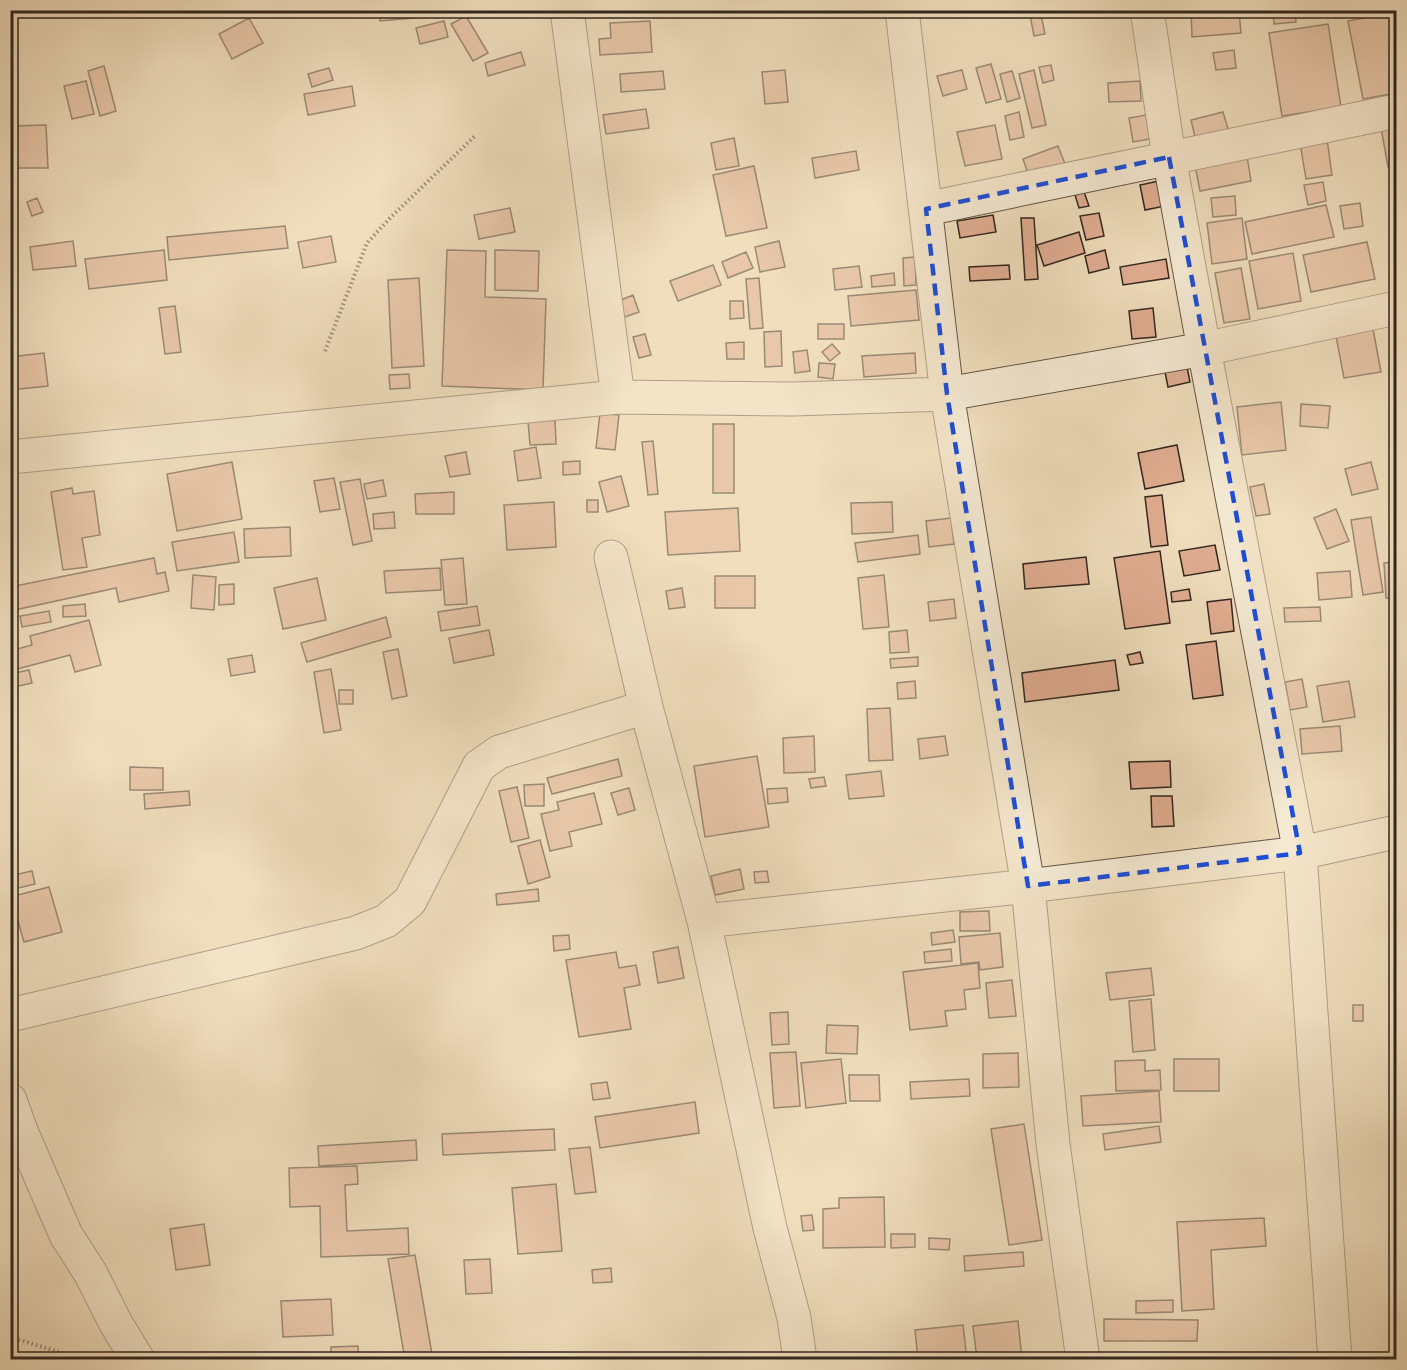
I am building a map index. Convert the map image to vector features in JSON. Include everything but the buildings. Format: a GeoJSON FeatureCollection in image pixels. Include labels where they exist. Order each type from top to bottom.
{"type":"FeatureCollection","features":[{"type":"Feature","properties":{"kind":"street"},"geometry":{"type":"LineString","coordinates":[[567,10],[618,397]]}},
{"type":"Feature","properties":{"kind":"street"},"geometry":{"type":"LineString","coordinates":[[903,10],[947,394],[1028,886],[1053,1144],[1083,1359]]}},
{"type":"Feature","properties":{"kind":"street"},"geometry":{"type":"LineString","coordinates":[[1147,10],[1169,157],[1300,853],[1335,1359]]}},
{"type":"Feature","properties":{"kind":"street"},"geometry":{"type":"LineString","coordinates":[[926,209],[1396,111]]}},
{"type":"Feature","properties":{"kind":"street"},"geometry":{"type":"LineString","coordinates":[[10,457],[618,397],[793,399],[947,394],[1204,349],[1396,308]]}},
{"type":"Feature","properties":{"kind":"street"},"geometry":{"type":"LineString","coordinates":[[611,557],[646,706],[704,921],[770,1228],[794,1318],[800,1359]]}},
{"type":"Feature","properties":{"kind":"street"},"geometry":{"type":"LineString","coordinates":[[10,1015],[356,933],[386,921],[411,901],[479,766],[499,752],[646,706]]}},
{"type":"Feature","properties":{"kind":"street"},"geometry":{"type":"LineString","coordinates":[[704,921],[1028,886],[1300,853],[1396,832]]}},
{"type":"Feature","properties":{"kind":"street"},"geometry":{"type":"LineString","coordinates":[[10,1100],[21,1131],[66,1234],[138,1359]]}},
{"type":"Feature","properties":{"kind":"path"},"geometry":{"type":"LineString","coordinates":[[325,351],[368,243],[391,217],[476,135]]}},
{"type":"Feature","properties":{"kind":"path"},"geometry":{"type":"LineString","coordinates":[[10,1337],[86,1359]]}},
{"type":"Feature","properties":{"kind":"highlighted area"},"geometry":{"type":"Polygon","coordinates":[[[1169,157],[1300,853],[1028,886],[947,394],[926,209],[1169,157]]]}}]}
